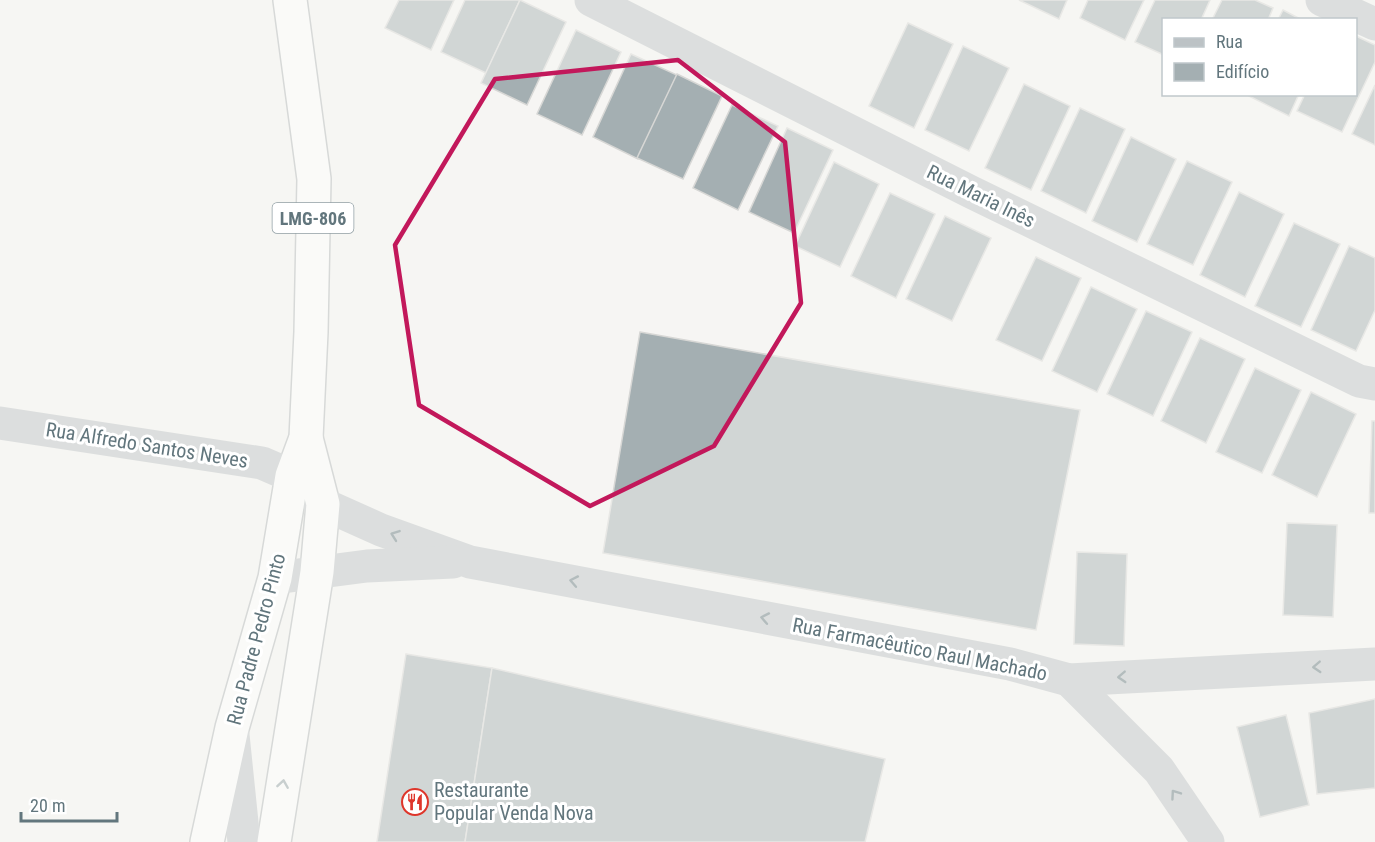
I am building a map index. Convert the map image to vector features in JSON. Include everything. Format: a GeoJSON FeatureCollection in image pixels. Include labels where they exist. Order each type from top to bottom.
{"type":"FeatureCollection","features":[{"type":"Feature","properties":{"kind":"highway","name":"Rua Padre Pedro Pinto"},"geometry":{"type":"LineString","coordinates":[[274,842],[317,572],[323,504],[306,438],[314,179],[290,0]]}},
{"type":"Feature","properties":{"kind":"highway","name":"Rua Padre Pedro Pinto"},"geometry":{"type":"LineString","coordinates":[[207,842],[232,728],[275,578],[292,476],[306,438]]}},
{"type":"Feature","properties":{"kind":"street","name":"Rua Maria Inês"},"geometry":{"type":"LineString","coordinates":[[591,0],[971,192],[1359,381],[1375,384]]}},
{"type":"Feature","properties":{"kind":"street"},"geometry":{"type":"LineString","coordinates":[[1322,0],[1375,24]]}},
{"type":"Feature","properties":{"kind":"street","name":"Rua Alfredo Santos Neves"},"geometry":{"type":"LineString","coordinates":[[0,423],[262,463],[292,476],[323,504]]}},
{"type":"Feature","properties":{"kind":"street","name":"Rua Farmacêutico Raul Machado"},"geometry":{"type":"LineString","coordinates":[[323,504],[381,530],[470,562],[1010,663],[1069,680],[1375,664]]}},
{"type":"Feature","properties":{"kind":"street","name":"Rua Farmacêutico Raul Machado"},"geometry":{"type":"LineString","coordinates":[[275,578],[367,566],[470,562]]}},
{"type":"Feature","properties":{"kind":"street"},"geometry":{"type":"LineString","coordinates":[[1069,680],[1159,771],[1208,842]]}},
{"type":"Feature","properties":{"kind":"street"},"geometry":{"type":"LineString","coordinates":[[232,728],[244,842]]}},
{"type":"Feature","properties":{"kind":"highlighted area"},"geometry":{"type":"Polygon","coordinates":[[[678,60],[785,142],[801,303],[714,446],[590,506],[419,405],[395,245],[495,79],[678,60]]]}},
{"type":"Feature","properties":{"kind":"building"},"geometry":{"type":"Polygon","coordinates":[[[399,0],[454,0],[431,50],[385,28],[399,0]]]}},
{"type":"Feature","properties":{"kind":"building"},"geometry":{"type":"Polygon","coordinates":[[[465,0],[520,0],[486,73],[441,52],[465,0]]]}},
{"type":"Feature","properties":{"kind":"building"},"geometry":{"type":"Polygon","coordinates":[[[520,0],[566,22],[527,105],[481,83],[520,0]]]}},
{"type":"Feature","properties":{"kind":"building"},"geometry":{"type":"Polygon","coordinates":[[[1019,0],[1067,0],[1059,19],[1019,0]]]}},
{"type":"Feature","properties":{"kind":"building"},"geometry":{"type":"Polygon","coordinates":[[[1088,0],[1144,0],[1125,40],[1080,18],[1088,0]]]}},
{"type":"Feature","properties":{"kind":"building"},"geometry":{"type":"Polygon","coordinates":[[[1155,0],[1210,0],[1202,18],[1162,18],[1162,54],[1135,42],[1155,0]]]}},
{"type":"Feature","properties":{"kind":"building"},"geometry":{"type":"Polygon","coordinates":[[[1222,0],[1255,0],[1273,8],[1269,18],[1213,18],[1222,0]]]}},
{"type":"Feature","properties":{"kind":"building"},"geometry":{"type":"Polygon","coordinates":[[[1283,10],[1298,18],[1279,18],[1283,10]]]}},
{"type":"Feature","properties":{"kind":"building"},"geometry":{"type":"Polygon","coordinates":[[[908,23],[953,44],[914,128],[869,106],[908,23]]]}},
{"type":"Feature","properties":{"kind":"building"},"geometry":{"type":"Polygon","coordinates":[[[576,30],[621,52],[582,135],[537,114],[576,30]]]}},
{"type":"Feature","properties":{"kind":"building"},"geometry":{"type":"Polygon","coordinates":[[[1357,36],[1375,45],[1375,62],[1342,132],[1297,111],[1304,96],[1357,96],[1357,36]]]}},
{"type":"Feature","properties":{"kind":"building"},"geometry":{"type":"Polygon","coordinates":[[[963,46],[1009,68],[969,151],[925,130],[963,46]]]}},
{"type":"Feature","properties":{"kind":"building"},"geometry":{"type":"Polygon","coordinates":[[[631,54],[677,75],[638,159],[593,137],[631,54]]]}},
{"type":"Feature","properties":{"kind":"building"},"geometry":{"type":"Polygon","coordinates":[[[677,74],[722,96],[683,179],[637,158],[677,74]]]}},
{"type":"Feature","properties":{"kind":"building"},"geometry":{"type":"Polygon","coordinates":[[[1024,84],[1070,106],[1031,190],[985,168],[1024,84]]]}},
{"type":"Feature","properties":{"kind":"building"},"geometry":{"type":"Polygon","coordinates":[[[1375,85],[1375,145],[1352,134],[1375,85]]]}},
{"type":"Feature","properties":{"kind":"building"},"geometry":{"type":"Polygon","coordinates":[[[1249,96],[1298,96],[1289,116],[1249,96]]]}},
{"type":"Feature","properties":{"kind":"building"},"geometry":{"type":"Polygon","coordinates":[[[732,105],[778,126],[738,210],[693,188],[732,105]]]}},
{"type":"Feature","properties":{"kind":"building"},"geometry":{"type":"Polygon","coordinates":[[[1080,108],[1125,129],[1086,213],[1041,191],[1080,108]]]}},
{"type":"Feature","properties":{"kind":"building"},"geometry":{"type":"Polygon","coordinates":[[[787,128],[833,150],[794,233],[749,212],[787,128]]]}},
{"type":"Feature","properties":{"kind":"building"},"geometry":{"type":"Polygon","coordinates":[[[1131,137],[1176,159],[1137,242],[1092,221],[1131,137]]]}},
{"type":"Feature","properties":{"kind":"building"},"geometry":{"type":"Polygon","coordinates":[[[1187,161],[1232,182],[1193,265],[1147,244],[1187,161]]]}},
{"type":"Feature","properties":{"kind":"building"},"geometry":{"type":"Polygon","coordinates":[[[834,162],[879,184],[840,267],[795,246],[834,162]]]}},
{"type":"Feature","properties":{"kind":"building"},"geometry":{"type":"Polygon","coordinates":[[[1239,192],[1284,214],[1245,297],[1200,275],[1239,192]]]}},
{"type":"Feature","properties":{"kind":"building"},"geometry":{"type":"Polygon","coordinates":[[[890,193],[935,214],[896,298],[851,276],[890,193]]]}},
{"type":"Feature","properties":{"kind":"building"},"geometry":{"type":"Polygon","coordinates":[[[945,216],[991,238],[952,321],[906,299],[945,216]]]}},
{"type":"Feature","properties":{"kind":"building"},"geometry":{"type":"Polygon","coordinates":[[[1294,223],[1340,244],[1301,327],[1255,306],[1294,223]]]}},
{"type":"Feature","properties":{"kind":"building"},"geometry":{"type":"Polygon","coordinates":[[[1349,246],[1375,258],[1375,310],[1356,351],[1311,330],[1349,246]]]}},
{"type":"Feature","properties":{"kind":"building"},"geometry":{"type":"Polygon","coordinates":[[[1036,257],[1081,278],[1042,361],[996,340],[1036,257]]]}},
{"type":"Feature","properties":{"kind":"building"},"geometry":{"type":"Polygon","coordinates":[[[1091,287],[1137,309],[1097,392],[1052,371],[1091,287]]]}},
{"type":"Feature","properties":{"kind":"building"},"geometry":{"type":"Polygon","coordinates":[[[1146,311],[1192,332],[1153,416],[1107,394],[1146,311]]]}},
{"type":"Feature","properties":{"kind":"building"},"geometry":{"type":"Polygon","coordinates":[[[640,332],[1080,410],[1036,630],[603,553],[640,332]]]}},
{"type":"Feature","properties":{"kind":"building"},"geometry":{"type":"Polygon","coordinates":[[[1200,338],[1245,359],[1206,443],[1161,421],[1200,338]]]}},
{"type":"Feature","properties":{"kind":"building"},"geometry":{"type":"Polygon","coordinates":[[[1255,368],[1301,390],[1262,473],[1216,452],[1255,368]]]}},
{"type":"Feature","properties":{"kind":"building"},"geometry":{"type":"Polygon","coordinates":[[[1311,392],[1356,414],[1317,497],[1272,475],[1311,392]]]}},
{"type":"Feature","properties":{"kind":"building"},"geometry":{"type":"Polygon","coordinates":[[[1372,421],[1375,421],[1375,513],[1369,513],[1372,421]]]}},
{"type":"Feature","properties":{"kind":"building"},"geometry":{"type":"Polygon","coordinates":[[[1287,523],[1337,525],[1333,617],[1283,615],[1287,523]]]}},
{"type":"Feature","properties":{"kind":"building"},"geometry":{"type":"Polygon","coordinates":[[[1077,552],[1127,554],[1124,646],[1074,644],[1077,552]]]}},
{"type":"Feature","properties":{"kind":"building"},"geometry":{"type":"Polygon","coordinates":[[[406,654],[492,668],[465,842],[377,842],[406,654]]]}},
{"type":"Feature","properties":{"kind":"building"},"geometry":{"type":"Polygon","coordinates":[[[492,668],[885,759],[865,842],[465,842],[492,668]]]}},
{"type":"Feature","properties":{"kind":"building"},"geometry":{"type":"Polygon","coordinates":[[[1375,699],[1375,788],[1317,794],[1309,713],[1375,699]]]}},
{"type":"Feature","properties":{"kind":"building"},"geometry":{"type":"Polygon","coordinates":[[[1286,715],[1309,805],[1260,817],[1237,727],[1286,715]]]}},
{"type":"Feature","properties":{"kind":"place","name":"Restaurante Popular Venda Nova"},"geometry":{"type":"Point","coordinates":[415,802]}}]}
